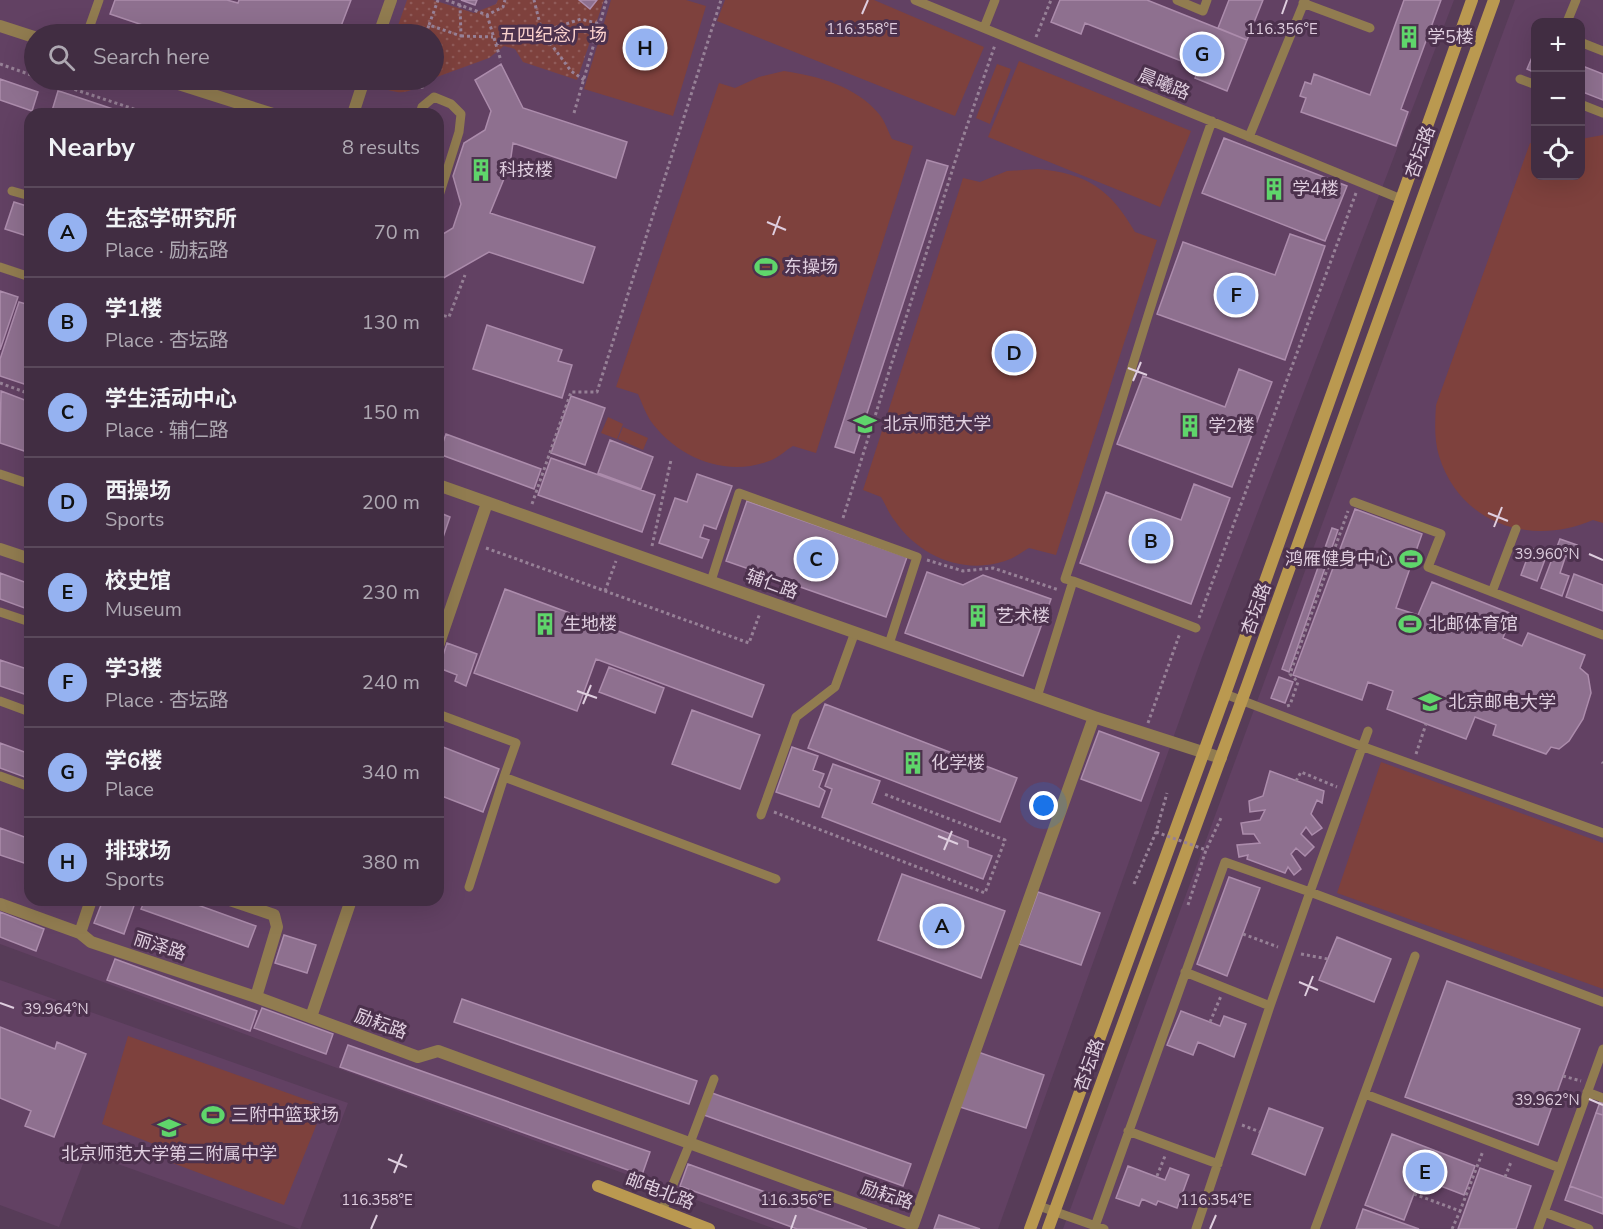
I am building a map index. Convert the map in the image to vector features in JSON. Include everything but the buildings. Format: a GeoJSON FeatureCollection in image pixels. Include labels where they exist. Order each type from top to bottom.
{"type":"FeatureCollection","features":[{"type":"Feature","properties":{"kind":"street"},"geometry":{"type":"LineString","coordinates":[[383,24],[391,0]]}},
{"type":"Feature","properties":{"kind":"street","name":"杏坛路"},"geometry":{"type":"LineString","coordinates":[[1030,1229],[1225,694],[1472,0]]}},
{"type":"Feature","properties":{"kind":"street","name":"杏坛路"},"geometry":{"type":"LineString","coordinates":[[1048,1229],[1221,758],[1494,0]]}},
{"type":"Feature","properties":{"kind":"street"},"geometry":{"type":"LineString","coordinates":[[0,26],[24,34]]}},
{"type":"Feature","properties":{"kind":"street"},"geometry":{"type":"LineString","coordinates":[[197,90],[254,108]]}},
{"type":"Feature","properties":{"kind":"street"},"geometry":{"type":"LineString","coordinates":[[355,108],[361,90]]}},
{"type":"Feature","properties":{"kind":"street","name":"辅仁路"},"geometry":{"type":"LineString","coordinates":[[444,487],[1094,717],[1221,758]]}},
{"type":"Feature","properties":{"kind":"street"},"geometry":{"type":"LineString","coordinates":[[444,628],[487,503]]}},
{"type":"Feature","properties":{"kind":"street"},"geometry":{"type":"LineString","coordinates":[[0,549],[24,557]]}},
{"type":"Feature","properties":{"kind":"street","name":"励耘路"},"geometry":{"type":"LineString","coordinates":[[311,1017],[418,1057],[438,1051],[913,1227],[1094,717]]}},
{"type":"Feature","properties":{"kind":"street","name":"丽泽路"},"geometry":{"type":"LineString","coordinates":[[0,904],[80,933],[91,942],[311,1017]]}},
{"type":"Feature","properties":{"kind":"street"},"geometry":{"type":"LineString","coordinates":[[80,933],[90,906]]}},
{"type":"Feature","properties":{"kind":"street"},"geometry":{"type":"LineString","coordinates":[[247,906],[273,915],[277,927],[256,997]]}},
{"type":"Feature","properties":{"kind":"street"},"geometry":{"type":"LineString","coordinates":[[311,1017],[349,906]]}},
{"type":"Feature","properties":{"kind":"street","name":"邮电北路"},"geometry":{"type":"LineString","coordinates":[[598,1186],[709,1229]]}},
{"type":"Feature","properties":{"kind":"lane"},"geometry":{"type":"LineString","coordinates":[[91,24],[99,0]]}},
{"type":"Feature","properties":{"kind":"lane","name":"晨曦路"},"geometry":{"type":"LineString","coordinates":[[915,0],[1401,199]]}},
{"type":"Feature","properties":{"kind":"lane"},"geometry":{"type":"LineString","coordinates":[[984,28],[995,0]]}},
{"type":"Feature","properties":{"kind":"lane"},"geometry":{"type":"LineString","coordinates":[[1176,0],[1203,10],[1207,0]]}},
{"type":"Feature","properties":{"kind":"lane"},"geometry":{"type":"LineString","coordinates":[[1569,18],[1576,0]]}},
{"type":"Feature","properties":{"kind":"lane"},"geometry":{"type":"LineString","coordinates":[[1249,137],[1304,2],[1370,28]]}},
{"type":"Feature","properties":{"kind":"lane"},"geometry":{"type":"LineString","coordinates":[[1585,44],[1603,51]]}},
{"type":"Feature","properties":{"kind":"lane"},"geometry":{"type":"LineString","coordinates":[[1520,79],[1531,83]]}},
{"type":"Feature","properties":{"kind":"lane"},"geometry":{"type":"LineString","coordinates":[[422,108],[434,97],[451,104],[461,114],[459,132],[444,180]]}},
{"type":"Feature","properties":{"kind":"lane"},"geometry":{"type":"LineString","coordinates":[[1585,106],[1603,113]]}},
{"type":"Feature","properties":{"kind":"lane"},"geometry":{"type":"LineString","coordinates":[[1196,628],[1065,579],[1107,454],[1167,255],[1212,122]]}},
{"type":"Feature","properties":{"kind":"lane"},"geometry":{"type":"LineString","coordinates":[[12,190],[24,194]]}},
{"type":"Feature","properties":{"kind":"lane"},"geometry":{"type":"LineString","coordinates":[[0,267],[24,276]]}},
{"type":"Feature","properties":{"kind":"lane"},"geometry":{"type":"LineString","coordinates":[[0,474],[24,482]]}},
{"type":"Feature","properties":{"kind":"lane"},"geometry":{"type":"LineString","coordinates":[[711,581],[739,493],[839,528],[917,557],[889,644]]}},
{"type":"Feature","properties":{"kind":"lane"},"geometry":{"type":"LineString","coordinates":[[1354,502],[1441,534],[1428,567],[1603,635]]}},
{"type":"Feature","properties":{"kind":"lane"},"geometry":{"type":"LineString","coordinates":[[1492,592],[1516,529]]}},
{"type":"Feature","properties":{"kind":"lane"},"geometry":{"type":"LineString","coordinates":[[1037,696],[1073,581]]}},
{"type":"Feature","properties":{"kind":"lane"},"geometry":{"type":"LineString","coordinates":[[0,612],[24,620]]}},
{"type":"Feature","properties":{"kind":"lane"},"geometry":{"type":"LineString","coordinates":[[762,811],[796,717],[835,687],[855,632]]}},
{"type":"Feature","properties":{"kind":"lane"},"geometry":{"type":"LineString","coordinates":[[1225,694],[1361,746],[1603,833]]}},
{"type":"Feature","properties":{"kind":"lane"},"geometry":{"type":"LineString","coordinates":[[0,701],[24,710]]}},
{"type":"Feature","properties":{"kind":"lane"},"geometry":{"type":"LineString","coordinates":[[444,716],[516,743],[469,887]]}},
{"type":"Feature","properties":{"kind":"lane"},"geometry":{"type":"LineString","coordinates":[[1196,1229],[1270,1006],[1345,790],[1368,731]]}},
{"type":"Feature","properties":{"kind":"lane"},"geometry":{"type":"LineString","coordinates":[[0,776],[24,785]]}},
{"type":"Feature","properties":{"kind":"lane"},"geometry":{"type":"LineString","coordinates":[[504,777],[776,879]]}},
{"type":"Feature","properties":{"kind":"lane"},"geometry":{"type":"LineString","coordinates":[[1039,1206],[1098,1228],[1128,1131],[1225,862],[1603,1002]]}},
{"type":"Feature","properties":{"kind":"lane"},"geometry":{"type":"LineString","coordinates":[[1315,1229],[1414,956]]}},
{"type":"Feature","properties":{"kind":"lane"},"geometry":{"type":"LineString","coordinates":[[1185,972],[1270,1006]]}},
{"type":"Feature","properties":{"kind":"lane"},"geometry":{"type":"LineString","coordinates":[[1538,1229],[1603,1049]]}},
{"type":"Feature","properties":{"kind":"lane"},"geometry":{"type":"LineString","coordinates":[[662,1211],[714,1079]]}},
{"type":"Feature","properties":{"kind":"lane"},"geometry":{"type":"LineString","coordinates":[[1589,1088],[1603,1098]]}},
{"type":"Feature","properties":{"kind":"lane"},"geometry":{"type":"LineString","coordinates":[[1365,1094],[1560,1168]]}},
{"type":"Feature","properties":{"kind":"lane"},"geometry":{"type":"LineString","coordinates":[[1128,1131],[1218,1164]]}},
{"type":"Feature","properties":{"kind":"lane"},"geometry":{"type":"LineString","coordinates":[[1544,1212],[1589,1229]]}},
{"type":"Feature","properties":{"kind":"path"},"geometry":{"type":"LineString","coordinates":[[429,24],[438,0]]}},
{"type":"Feature","properties":{"kind":"path"},"geometry":{"type":"LineString","coordinates":[[446,0],[487,15],[503,7],[506,0]]}},
{"type":"Feature","properties":{"kind":"path"},"geometry":{"type":"LineString","coordinates":[[534,0],[542,32],[571,71],[584,80]]}},
{"type":"Feature","properties":{"kind":"path"},"geometry":{"type":"LineString","coordinates":[[574,113],[606,2],[604,0]]}},
{"type":"Feature","properties":{"kind":"path"},"geometry":{"type":"LineString","coordinates":[[527,517],[571,392],[597,392],[721,0]]}},
{"type":"Feature","properties":{"kind":"path"},"geometry":{"type":"LineString","coordinates":[[1031,48],[1051,0]]}},
{"type":"Feature","properties":{"kind":"path"},"geometry":{"type":"LineString","coordinates":[[460,5],[461,36]]}},
{"type":"Feature","properties":{"kind":"path"},"geometry":{"type":"LineString","coordinates":[[487,15],[501,61]]}},
{"type":"Feature","properties":{"kind":"path"},"geometry":{"type":"LineString","coordinates":[[496,44],[581,19],[600,24]]}},
{"type":"Feature","properties":{"kind":"path"},"geometry":{"type":"LineString","coordinates":[[444,30],[461,36],[494,37]]}},
{"type":"Feature","properties":{"kind":"path"},"geometry":{"type":"LineString","coordinates":[[839,528],[959,149],[999,34]]}},
{"type":"Feature","properties":{"kind":"path"},"geometry":{"type":"LineString","coordinates":[[0,64],[24,72]]}},
{"type":"Feature","properties":{"kind":"path"},"geometry":{"type":"LineString","coordinates":[[76,90],[130,108]]}},
{"type":"Feature","properties":{"kind":"path"},"geometry":{"type":"LineString","coordinates":[[1196,628],[1360,182]]}},
{"type":"Feature","properties":{"kind":"path"},"geometry":{"type":"LineString","coordinates":[[444,316],[449,317],[465,275]]}},
{"type":"Feature","properties":{"kind":"path"},"geometry":{"type":"LineString","coordinates":[[0,383],[24,392]]}},
{"type":"Feature","properties":{"kind":"path"},"geometry":{"type":"LineString","coordinates":[[649,559],[671,459]]}},
{"type":"Feature","properties":{"kind":"path"},"geometry":{"type":"LineString","coordinates":[[1272,712],[1290,705],[1298,682],[1290,674],[1348,511],[1354,502]]}},
{"type":"Feature","properties":{"kind":"path"},"geometry":{"type":"LineString","coordinates":[[473,543],[750,643],[764,600]]}},
{"type":"Feature","properties":{"kind":"path"},"geometry":{"type":"LineString","coordinates":[[605,591],[620,549]]}},
{"type":"Feature","properties":{"kind":"path"},"geometry":{"type":"LineString","coordinates":[[917,557],[963,571],[993,568],[1070,593]]}},
{"type":"Feature","properties":{"kind":"path"},"geometry":{"type":"LineString","coordinates":[[1144,733],[1184,623]]}},
{"type":"Feature","properties":{"kind":"path"},"geometry":{"type":"LineString","coordinates":[[1413,764],[1426,724]]}},
{"type":"Feature","properties":{"kind":"path"},"geometry":{"type":"LineString","coordinates":[[1296,781],[1301,772],[1345,790]]}},
{"type":"Feature","properties":{"kind":"path"},"geometry":{"type":"LineString","coordinates":[[1134,884],[1156,832],[1167,793]]}},
{"type":"Feature","properties":{"kind":"path"},"geometry":{"type":"LineString","coordinates":[[762,811],[985,892],[1005,840],[884,794]]}},
{"type":"Feature","properties":{"kind":"path"},"geometry":{"type":"LineString","coordinates":[[1188,905],[1206,850],[1222,816]]}},
{"type":"Feature","properties":{"kind":"path"},"geometry":{"type":"LineString","coordinates":[[1156,832],[1206,850]]}},
{"type":"Feature","properties":{"kind":"path"},"geometry":{"type":"LineString","coordinates":[[1243,934],[1289,951],[1328,959]]}},
{"type":"Feature","properties":{"kind":"path"},"geometry":{"type":"LineString","coordinates":[[1210,1022],[1224,987]]}},
{"type":"Feature","properties":{"kind":"path"},"geometry":{"type":"LineString","coordinates":[[1563,1076],[1589,1088]]}},
{"type":"Feature","properties":{"kind":"path"},"geometry":{"type":"LineString","coordinates":[[1232,1121],[1260,1132]]}},
{"type":"Feature","properties":{"kind":"path"},"geometry":{"type":"LineString","coordinates":[[1452,1229],[1487,1141]]}},
{"type":"Feature","properties":{"kind":"path"},"geometry":{"type":"LineString","coordinates":[[1157,1176],[1168,1146]]}},
{"type":"Feature","properties":{"kind":"path"},"geometry":{"type":"LineString","coordinates":[[1505,1177],[1515,1151]]}},
{"type":"Feature","properties":{"kind":"path"},"geometry":{"type":"LineString","coordinates":[[1414,1194],[1460,1211]]}},
{"type":"Feature","properties":{"kind":"shaded area","name":"北京师范大学"},"geometry":{"type":"Polygon","coordinates":[[[0,0],[1454,0],[1202,657],[998,1229],[775,1229],[0,944],[0,0]]]}},
{"type":"Feature","properties":{"kind":"shaded area","name":"北京邮电大学"},"geometry":{"type":"Polygon","coordinates":[[[1515,0],[1603,0],[1603,1229],[1063,1229],[1515,0]]]}},
{"type":"Feature","properties":{"kind":"shaded area","name":"北京师范大学第三附属中学"},"geometry":{"type":"Polygon","coordinates":[[[0,980],[348,1103],[300,1229],[87,1153],[59,1227],[0,1205],[0,980]]]}},
{"type":"Feature","properties":{"kind":"green space","name":"五四纪念广场"},"geometry":{"type":"Polygon","coordinates":[[[407,0],[433,0],[474,13],[496,4],[498,0],[604,0],[577,80],[523,62],[515,49],[504,46],[489,58],[444,74],[444,24],[399,24],[407,0]]]}},
{"type":"Feature","properties":{"kind":"green space"},"geometry":{"type":"Polygon","coordinates":[[[611,0],[686,0],[706,6],[673,116],[584,89],[611,0]]]}},
{"type":"Feature","properties":{"kind":"green space"},"geometry":{"type":"Polygon","coordinates":[[[725,0],[874,0],[984,47],[955,116],[717,21],[725,0]]]}},
{"type":"Feature","properties":{"kind":"green space"},"geometry":{"type":"Polygon","coordinates":[[[1019,61],[1191,131],[1160,207],[988,137],[1019,61]]]}},
{"type":"Feature","properties":{"kind":"green space"},"geometry":{"type":"Polygon","coordinates":[[[997,64],[1011,69],[990,124],[976,118],[997,64]]]}},
{"type":"Feature","properties":{"kind":"green space","name":"东操场"},"geometry":{"type":"Polygon","coordinates":[[[784,71],[823,79],[848,89],[870,104],[879,114],[892,139],[913,146],[816,453],[793,446],[772,460],[752,466],[719,465],[687,454],[673,444],[650,420],[638,394],[616,387],[719,83],[735,88],[759,77],[784,71]]]}},
{"type":"Feature","properties":{"kind":"green space"},"geometry":{"type":"Polygon","coordinates":[[[390,90],[411,90],[404,92],[390,90]]]}},
{"type":"Feature","properties":{"kind":"green space"},"geometry":{"type":"Polygon","coordinates":[[[1603,135],[1603,523],[1593,520],[1569,528],[1546,531],[1523,530],[1501,524],[1481,513],[1463,498],[1449,479],[1437,450],[1436,405],[1530,143],[1531,180],[1585,180],[1585,138],[1603,135]]]}},
{"type":"Feature","properties":{"kind":"green space"},"geometry":{"type":"Polygon","coordinates":[[[1038,169],[1070,175],[1096,186],[1117,205],[1135,232],[1157,240],[1056,555],[1029,548],[1008,560],[989,565],[958,564],[929,553],[916,544],[893,518],[881,497],[863,490],[963,178],[980,182],[1007,171],[1038,169]]]}},
{"type":"Feature","properties":{"kind":"green space"},"geometry":{"type":"Polygon","coordinates":[[[608,417],[623,424],[617,439],[601,433],[608,417]]]}},
{"type":"Feature","properties":{"kind":"green space"},"geometry":{"type":"Polygon","coordinates":[[[623,427],[648,438],[643,450],[618,439],[623,427]]]}},
{"type":"Feature","properties":{"kind":"green space"},"geometry":{"type":"Polygon","coordinates":[[[1381,762],[1603,843],[1603,989],[1337,893],[1381,762]]]}},
{"type":"Feature","properties":{"kind":"green space","name":"三附中篮球场"},"geometry":{"type":"Polygon","coordinates":[[[128,1036],[324,1106],[284,1205],[170,1162],[164,1148],[102,1124],[128,1036]]]}},
{"type":"Feature","properties":{"kind":"place","name":"学5楼"},"geometry":{"type":"Point","coordinates":[1409,37]}},
{"type":"Feature","properties":{"kind":"place","name":"排球场"},"geometry":{"type":"Point","coordinates":[645,48]}},
{"type":"Feature","properties":{"kind":"place","name":"学6楼"},"geometry":{"type":"Point","coordinates":[1202,54]}},
{"type":"Feature","properties":{"kind":"place","name":"科技楼"},"geometry":{"type":"Point","coordinates":[481,170]}},
{"type":"Feature","properties":{"kind":"place","name":"学4楼"},"geometry":{"type":"Point","coordinates":[1274,189]}},
{"type":"Feature","properties":{"kind":"place","name":"东操场"},"geometry":{"type":"Point","coordinates":[766,267]}},
{"type":"Feature","properties":{"kind":"place","name":"学3楼"},"geometry":{"type":"Point","coordinates":[1236,295]}},
{"type":"Feature","properties":{"kind":"place","name":"西操场"},"geometry":{"type":"Point","coordinates":[1014,353]}},
{"type":"Feature","properties":{"kind":"place","name":"北京师范大学"},"geometry":{"type":"Point","coordinates":[865,424]}},
{"type":"Feature","properties":{"kind":"place","name":"学2楼"},"geometry":{"type":"Point","coordinates":[1190,426]}},
{"type":"Feature","properties":{"kind":"place","name":"学1楼"},"geometry":{"type":"Point","coordinates":[1151,541]}},
{"type":"Feature","properties":{"kind":"place","name":"学生活动中心"},"geometry":{"type":"Point","coordinates":[816,559]}},
{"type":"Feature","properties":{"kind":"place","name":"鸿雁健身中心"},"geometry":{"type":"Point","coordinates":[1411,559]}},
{"type":"Feature","properties":{"kind":"place","name":"艺术楼"},"geometry":{"type":"Point","coordinates":[978,616]}},
{"type":"Feature","properties":{"kind":"place","name":"生地楼"},"geometry":{"type":"Point","coordinates":[545,624]}},
{"type":"Feature","properties":{"kind":"place","name":"北邮体育馆"},"geometry":{"type":"Point","coordinates":[1410,624]}},
{"type":"Feature","properties":{"kind":"place","name":"北京邮电大学"},"geometry":{"type":"Point","coordinates":[1430,702]}},
{"type":"Feature","properties":{"kind":"place","name":"化学楼"},"geometry":{"type":"Point","coordinates":[913,763]}},
{"type":"Feature","properties":{"kind":"place","name":"生态学研究所"},"geometry":{"type":"Point","coordinates":[942,926]}},
{"type":"Feature","properties":{"kind":"place","name":"三附中篮球场"},"geometry":{"type":"Point","coordinates":[213,1115]}},
{"type":"Feature","properties":{"kind":"place","name":"北京师范大学第三附属中学"},"geometry":{"type":"Point","coordinates":[169,1128]}},
{"type":"Feature","properties":{"kind":"place","name":"校史馆"},"geometry":{"type":"Point","coordinates":[1425,1172]}}]}
